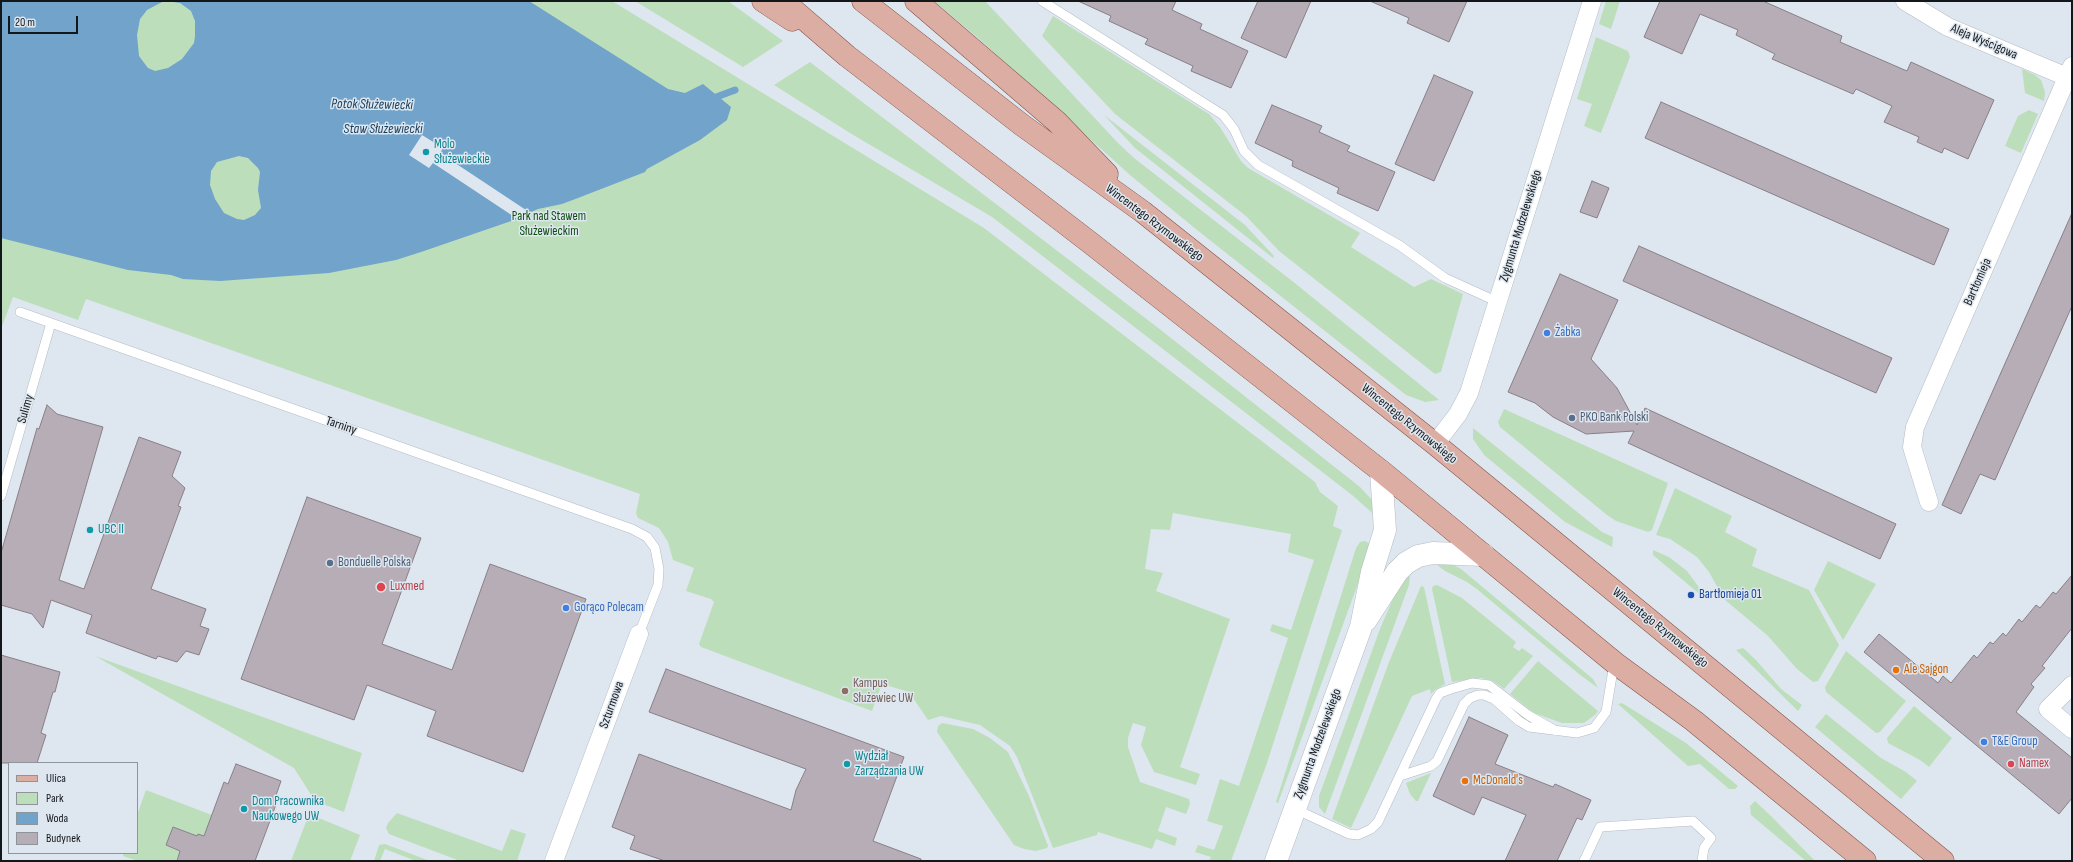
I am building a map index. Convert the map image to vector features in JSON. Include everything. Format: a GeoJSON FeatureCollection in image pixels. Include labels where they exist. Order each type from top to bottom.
{"type":"FeatureCollection","features":[{"type":"Feature","properties":{"kind":"main road"},"geometry":{"type":"LineString","coordinates":[[763,1],[846,56]]}},
{"type":"Feature","properties":{"kind":"main road"},"geometry":{"type":"LineString","coordinates":[[783,1],[846,56],[1088,241],[1381,471],[1615,663],[1694,721],[1865,861]]}},
{"type":"Feature","properties":{"kind":"main road","name":"Wincentego Rzymowskiego"},"geometry":{"type":"LineString","coordinates":[[863,1],[1022,125],[1143,212],[1435,444],[1943,861]]}},
{"type":"Feature","properties":{"kind":"main road"},"geometry":{"type":"LineString","coordinates":[[916,1],[1057,122],[1143,212]]}},
{"type":"Feature","properties":{"kind":"street","name":"Zygmunta Modzelewskiego"},"geometry":{"type":"LineString","coordinates":[[1435,444],[1458,414],[1469,393],[1592,1]]}},
{"type":"Feature","properties":{"kind":"street","name":"Aleja Wyścigowa"},"geometry":{"type":"LineString","coordinates":[[1905,1],[1948,27],[2070,71]]}},
{"type":"Feature","properties":{"kind":"street","name":"Bartłomieja"},"geometry":{"type":"LineString","coordinates":[[1929,502],[1912,447],[1914,427],[2070,71]]}},
{"type":"Feature","properties":{"kind":"street","name":"Zygmunta Modzelewskiego"},"geometry":{"type":"LineString","coordinates":[[1276,861],[1361,627],[1372,572],[1385,530],[1381,471]]}},
{"type":"Feature","properties":{"kind":"street","name":"Zygmunta Modzelewskiego"},"geometry":{"type":"LineString","coordinates":[[1361,627],[1397,572],[1406,563],[1418,556],[1433,553],[1484,555]]}},
{"type":"Feature","properties":{"kind":"street","name":"Szturmowa"},"geometry":{"type":"LineString","coordinates":[[554,861],[638,634]]}},
{"type":"Feature","properties":{"kind":"street"},"geometry":{"type":"LineString","coordinates":[[2072,685],[2048,709],[2072,729]]}},
{"type":"Feature","properties":{"kind":"lane"},"geometry":{"type":"LineString","coordinates":[[1042,1],[1223,116],[1234,129],[1244,152],[1258,165],[1399,245],[1445,278],[1498,302]]}},
{"type":"Feature","properties":{"kind":"lane","name":"Tarniny"},"geometry":{"type":"LineString","coordinates":[[20,312],[625,526],[647,537],[655,548]]}},
{"type":"Feature","properties":{"kind":"lane","name":"Sulimy"},"geometry":{"type":"LineString","coordinates":[[1,496],[51,323]]}},
{"type":"Feature","properties":{"kind":"lane","name":"Szturmowa"},"geometry":{"type":"LineString","coordinates":[[638,634],[658,584],[659,569],[655,548]]}},
{"type":"Feature","properties":{"kind":"lane"},"geometry":{"type":"LineString","coordinates":[[1400,776],[1431,766],[1437,761],[1464,704],[1470,698],[1478,695],[1484,695],[1494,699],[1523,724],[1577,734],[1585,732],[1598,723],[1606,712],[1615,663]]}},
{"type":"Feature","properties":{"kind":"lane"},"geometry":{"type":"LineString","coordinates":[[1295,809],[1349,834],[1362,834],[1378,822],[1436,699],[1440,693],[1451,689],[1472,683],[1489,685],[1528,715],[1556,731]]}},
{"type":"Feature","properties":{"kind":"lane"},"geometry":{"type":"LineString","coordinates":[[1584,861],[1600,827],[1693,820],[1711,838],[1704,848],[1702,861]]}},
{"type":"Feature","properties":{"kind":"green space","name":"Park nad Stawem Służewieckim"},"geometry":{"type":"Polygon","coordinates":[[[1,1],[612,1],[984,228],[1315,482],[1320,492],[1338,506],[1333,526],[1342,530],[1266,766],[1231,861],[1209,861],[1211,857],[1195,852],[1198,845],[1214,850],[1223,826],[1207,821],[1220,779],[1239,786],[1288,638],[1270,631],[1272,624],[1291,630],[1314,560],[1288,552],[1291,534],[1173,513],[1170,530],[1151,529],[1145,569],[1163,573],[1156,591],[1230,619],[1180,767],[1200,774],[1196,785],[1154,772],[1141,745],[1146,727],[1133,723],[1128,738],[1128,747],[1140,782],[1189,799],[1190,804],[1186,814],[1166,807],[1158,831],[1177,838],[1175,846],[1156,839],[1152,849],[1098,832],[1097,835],[1053,848],[1017,757],[1010,746],[980,725],[941,716],[928,720],[909,692],[882,684],[872,711],[701,647],[699,644],[714,602],[711,599],[686,591],[694,568],[673,560],[668,542],[659,528],[638,518],[636,513],[640,494],[86,299],[78,320],[13,297],[1,329],[1,1]]]}},
{"type":"Feature","properties":{"kind":"green space"},"geometry":{"type":"Polygon","coordinates":[[[635,1],[728,1],[783,41],[743,67],[635,1]]]}},
{"type":"Feature","properties":{"kind":"green space"},"geometry":{"type":"Polygon","coordinates":[[[934,1],[985,1],[1119,144],[1134,158],[1296,284],[1439,400],[1425,402],[1406,395],[1197,230],[1130,175],[978,38],[934,1]]]}},
{"type":"Feature","properties":{"kind":"green space"},"geometry":{"type":"Polygon","coordinates":[[[1606,1],[1620,1],[1611,29],[1599,24],[1606,1]]]}},
{"type":"Feature","properties":{"kind":"green space"},"geometry":{"type":"Polygon","coordinates":[[[1053,16],[1209,114],[1220,127],[1241,161],[1248,168],[1360,233],[1351,247],[1414,287],[1431,279],[1463,294],[1441,372],[1435,374],[1279,251],[1246,216],[1115,114],[1042,36],[1053,16]]]}},
{"type":"Feature","properties":{"kind":"green space"},"geometry":{"type":"Polygon","coordinates":[[[1596,37],[1628,51],[1630,57],[1601,133],[1584,126],[1592,104],[1577,99],[1596,37]]]}},
{"type":"Feature","properties":{"kind":"green space"},"geometry":{"type":"Polygon","coordinates":[[[810,62],[1157,327],[1360,487],[1372,500],[1378,518],[1352,495],[992,217],[850,133],[774,85],[810,62]]]}},
{"type":"Feature","properties":{"kind":"green space"},"geometry":{"type":"Polygon","coordinates":[[[2022,69],[2035,75],[2041,80],[2045,92],[2044,101],[2025,93],[2022,69]]]}},
{"type":"Feature","properties":{"kind":"green space"},"geometry":{"type":"Polygon","coordinates":[[[2029,110],[2038,114],[2021,153],[2005,146],[2018,116],[2029,110]]]}},
{"type":"Feature","properties":{"kind":"green space"},"geometry":{"type":"Polygon","coordinates":[[[1104,115],[1245,225],[1274,256],[1273,258],[1135,148],[1104,115]]]}},
{"type":"Feature","properties":{"kind":"green space"},"geometry":{"type":"Polygon","coordinates":[[[1504,409],[1668,483],[1652,530],[1648,532],[1616,521],[1607,515],[1500,427],[1498,422],[1504,409]]]}},
{"type":"Feature","properties":{"kind":"green space"},"geometry":{"type":"Polygon","coordinates":[[[1473,428],[1602,532],[1613,537],[1612,547],[1565,522],[1484,455],[1473,439],[1473,428]]]}},
{"type":"Feature","properties":{"kind":"green space"},"geometry":{"type":"Polygon","coordinates":[[[1675,488],[1732,516],[1725,532],[1757,549],[1752,566],[1809,590],[1839,645],[1818,681],[1813,682],[1797,669],[1768,636],[1724,599],[1709,572],[1697,557],[1670,539],[1656,535],[1675,488]]]}},
{"type":"Feature","properties":{"kind":"green space"},"geometry":{"type":"Polygon","coordinates":[[[1365,541],[1372,545],[1278,803],[1276,802],[1356,548],[1360,542],[1365,541]]]}},
{"type":"Feature","properties":{"kind":"green space"},"geometry":{"type":"Polygon","coordinates":[[[1653,550],[1669,557],[1687,571],[1698,586],[1703,597],[1653,555],[1653,550]]]}},
{"type":"Feature","properties":{"kind":"green space"},"geometry":{"type":"Polygon","coordinates":[[[1432,561],[1452,564],[1461,569],[1593,679],[1598,688],[1478,590],[1467,582],[1445,571],[1432,561]]]}},
{"type":"Feature","properties":{"kind":"green space"},"geometry":{"type":"Polygon","coordinates":[[[1828,561],[1876,584],[1843,640],[1814,590],[1828,561]]]}},
{"type":"Feature","properties":{"kind":"green space"},"geometry":{"type":"Polygon","coordinates":[[[1406,573],[1410,577],[1409,585],[1325,814],[1319,807],[1319,796],[1380,629],[1400,582],[1406,573]]]}},
{"type":"Feature","properties":{"kind":"green space"},"geometry":{"type":"Polygon","coordinates":[[[1437,585],[1462,598],[1516,642],[1513,647],[1519,651],[1522,648],[1533,656],[1504,689],[1493,681],[1481,678],[1452,682],[1432,589],[1433,586],[1437,585]]]}},
{"type":"Feature","properties":{"kind":"green space"},"geometry":{"type":"Polygon","coordinates":[[[1421,586],[1424,587],[1445,684],[1431,694],[1430,689],[1412,696],[1351,828],[1332,819],[1389,662],[1421,586]]]}},
{"type":"Feature","properties":{"kind":"green space"},"geometry":{"type":"Polygon","coordinates":[[[1743,648],[1756,660],[1781,689],[1802,705],[1798,711],[1736,650],[1743,648]]]}},
{"type":"Feature","properties":{"kind":"green space"},"geometry":{"type":"Polygon","coordinates":[[[1846,651],[1906,701],[1880,732],[1876,733],[1826,692],[1825,687],[1846,651]]]}},
{"type":"Feature","properties":{"kind":"green space"},"geometry":{"type":"Polygon","coordinates":[[[95,656],[362,753],[344,812],[315,801],[294,768],[95,656]]]}},
{"type":"Feature","properties":{"kind":"green space"},"geometry":{"type":"Polygon","coordinates":[[[1538,661],[1598,711],[1596,714],[1584,723],[1562,723],[1534,713],[1510,694],[1538,661]]]}},
{"type":"Feature","properties":{"kind":"green space"},"geometry":{"type":"Polygon","coordinates":[[[1622,703],[1686,743],[1738,786],[1735,789],[1729,789],[1700,764],[1688,766],[1618,704],[1622,703]]]}},
{"type":"Feature","properties":{"kind":"green space"},"geometry":{"type":"Polygon","coordinates":[[[1914,706],[1952,738],[1929,767],[1920,760],[1888,743],[1887,738],[1914,706]]]}},
{"type":"Feature","properties":{"kind":"green space"},"geometry":{"type":"Polygon","coordinates":[[[1826,714],[1881,758],[1906,772],[1917,781],[1901,799],[1815,727],[1826,714]]]}},
{"type":"Feature","properties":{"kind":"green space"},"geometry":{"type":"Polygon","coordinates":[[[942,723],[973,729],[990,738],[1008,752],[1029,796],[1048,846],[1047,848],[1036,851],[1024,849],[1014,845],[937,732],[938,726],[942,723]]]}},
{"type":"Feature","properties":{"kind":"green space"},"geometry":{"type":"Polygon","coordinates":[[[1431,773],[1418,801],[1416,801],[1410,794],[1406,783],[1431,773]]]}},
{"type":"Feature","properties":{"kind":"green space"},"geometry":{"type":"Polygon","coordinates":[[[146,790],[212,815],[211,817],[215,819],[199,850],[204,836],[198,834],[197,836],[173,827],[166,845],[180,851],[177,861],[138,861],[123,856],[124,854],[138,854],[138,812],[146,790]]]}},
{"type":"Feature","properties":{"kind":"green space"},"geometry":{"type":"Polygon","coordinates":[[[1755,801],[1815,861],[1806,861],[1751,815],[1750,806],[1755,801]]]}},
{"type":"Feature","properties":{"kind":"green space"},"geometry":{"type":"Polygon","coordinates":[[[397,813],[502,851],[511,829],[526,834],[517,861],[460,861],[389,834],[386,828],[388,823],[397,813]]]}},
{"type":"Feature","properties":{"kind":"green space"},"geometry":{"type":"Polygon","coordinates":[[[309,814],[360,835],[350,861],[291,861],[309,814]]]}},
{"type":"Feature","properties":{"kind":"green space"},"geometry":{"type":"Polygon","coordinates":[[[385,844],[430,861],[416,861],[385,849],[380,861],[374,861],[379,845],[385,844]]]}},
{"type":"Feature","properties":{"kind":"water","name":"Staw Służewiecki"},"geometry":{"type":"Polygon","coordinates":[[[1,1],[164,1],[147,10],[140,19],[137,35],[139,56],[148,68],[155,71],[168,68],[182,59],[194,43],[195,21],[191,11],[180,3],[167,1],[529,1],[668,89],[685,93],[703,84],[731,107],[727,120],[700,140],[647,169],[645,172],[562,204],[538,209],[517,219],[396,260],[329,273],[220,281],[183,279],[171,275],[128,270],[1,238],[1,1]],[[239,156],[217,162],[211,171],[210,185],[215,199],[224,213],[237,219],[244,220],[255,215],[261,208],[258,190],[260,172],[248,158],[239,156]]]}},
{"type":"Feature","properties":{"kind":"pier"},"geometry":{"type":"Polygon","coordinates":[[[422,135],[443,148],[440,153],[532,214],[519,220],[433,163],[429,168],[409,155],[422,135]]]}},
{"type":"Feature","properties":{"kind":"building"},"geometry":{"type":"Polygon","coordinates":[[[1078,1],[1176,1],[1172,10],[1202,24],[1200,29],[1248,51],[1231,88],[1191,71],[1193,66],[1145,44],[1148,39],[1109,21],[1111,16],[1078,1]]]}},
{"type":"Feature","properties":{"kind":"building"},"geometry":{"type":"Polygon","coordinates":[[[1258,1],[1311,1],[1286,58],[1241,38],[1258,1]]]}},
{"type":"Feature","properties":{"kind":"building"},"geometry":{"type":"Polygon","coordinates":[[[1370,1],[1467,1],[1449,42],[1407,23],[1409,18],[1370,1]]]}},
{"type":"Feature","properties":{"kind":"building"},"geometry":{"type":"Polygon","coordinates":[[[1660,1],[1763,1],[1842,36],[1840,42],[1907,71],[1911,62],[1994,100],[1968,159],[1944,148],[1942,153],[1917,142],[1919,137],[1884,122],[1892,106],[1856,89],[1853,94],[1772,59],[1775,54],[1736,35],[1738,30],[1700,14],[1682,54],[1644,37],[1660,1]]]}},
{"type":"Feature","properties":{"kind":"building"},"geometry":{"type":"Polygon","coordinates":[[[1434,75],[1473,92],[1434,181],[1395,164],[1434,75]]]}},
{"type":"Feature","properties":{"kind":"building"},"geometry":{"type":"Polygon","coordinates":[[[1661,102],[1949,229],[1934,265],[1645,138],[1661,102]]]}},
{"type":"Feature","properties":{"kind":"building"},"geometry":{"type":"Polygon","coordinates":[[[1272,105],[1322,126],[1319,132],[1350,146],[1347,151],[1395,172],[1378,211],[1337,193],[1339,188],[1292,166],[1293,161],[1255,143],[1272,105]]]}},
{"type":"Feature","properties":{"kind":"building"},"geometry":{"type":"Polygon","coordinates":[[[1592,181],[1609,188],[1597,218],[1580,212],[1592,181]]]}},
{"type":"Feature","properties":{"kind":"building"},"geometry":{"type":"Polygon","coordinates":[[[2072,213],[2072,306],[1995,480],[1980,474],[1961,514],[1942,505],[2072,213]]]}},
{"type":"Feature","properties":{"kind":"building"},"geometry":{"type":"Polygon","coordinates":[[[1639,246],[1892,358],[1876,393],[1623,281],[1639,246]]]}},
{"type":"Feature","properties":{"kind":"building"},"geometry":{"type":"Polygon","coordinates":[[[1560,274],[1618,300],[1591,359],[1617,388],[1637,425],[1645,408],[1896,524],[1880,559],[1628,443],[1634,431],[1586,434],[1553,417],[1535,403],[1508,392],[1560,274]]]}},
{"type":"Feature","properties":{"kind":"building","name":"UBC II"},"geometry":{"type":"Polygon","coordinates":[[[47,405],[57,414],[103,427],[59,580],[84,589],[139,437],[181,452],[172,476],[185,488],[178,506],[181,507],[151,589],[206,609],[200,626],[209,629],[199,655],[186,651],[177,662],[158,656],[156,659],[86,633],[92,615],[51,600],[43,628],[32,614],[1,605],[1,553],[37,428],[39,429],[47,405]]]}},
{"type":"Feature","properties":{"kind":"building"},"geometry":{"type":"Polygon","coordinates":[[[307,497],[421,538],[382,644],[452,670],[490,564],[586,599],[523,772],[427,736],[436,711],[367,685],[354,720],[241,679],[307,497]]]}},
{"type":"Feature","properties":{"kind":"building"},"geometry":{"type":"Polygon","coordinates":[[[2072,575],[2072,628],[2042,666],[2045,668],[2031,684],[2034,687],[2016,712],[2072,758],[2072,798],[2059,814],[1864,652],[1879,634],[1938,683],[1943,676],[1951,683],[1974,655],[1977,658],[1990,642],[1993,644],[2003,633],[2006,636],[2019,619],[2022,622],[2036,605],[2040,608],[2053,592],[2056,594],[2072,575]]]}},
{"type":"Feature","properties":{"kind":"building"},"geometry":{"type":"Polygon","coordinates":[[[1,655],[60,672],[41,733],[46,735],[37,762],[1,763],[1,655]]]}},
{"type":"Feature","properties":{"kind":"building","name":"Wydział Zarządzania UW"},"geometry":{"type":"Polygon","coordinates":[[[666,669],[904,757],[873,841],[921,859],[921,861],[665,861],[630,849],[635,836],[612,827],[639,754],[791,810],[796,790],[806,769],[649,712],[666,669]]]}},
{"type":"Feature","properties":{"kind":"building"},"geometry":{"type":"Polygon","coordinates":[[[1469,717],[1508,735],[1495,764],[1553,787],[1555,784],[1591,800],[1582,820],[1577,818],[1557,861],[1505,861],[1526,815],[1482,797],[1474,815],[1433,796],[1469,717]]]}},
{"type":"Feature","properties":{"kind":"building","name":"Dom Pracownika Naukowego UW"},"geometry":{"type":"Polygon","coordinates":[[[236,764],[281,781],[274,801],[277,802],[255,861],[177,861],[180,851],[166,845],[173,827],[197,836],[198,834],[204,836],[224,782],[228,784],[236,764]]]}},
{"type":"Feature","properties":{"kind":"waterway","name":"Potok Służewiecki"},"geometry":{"type":"LineString","coordinates":[[711,99],[735,90]]}},
{"type":"Feature","properties":{"kind":"place","name":"Molo Służewieckie"},"geometry":{"type":"Point","coordinates":[426,152]}},
{"type":"Feature","properties":{"kind":"place","name":"Żabka"},"geometry":{"type":"Point","coordinates":[1547,333]}},
{"type":"Feature","properties":{"kind":"place","name":"PKO Bank Polski"},"geometry":{"type":"Point","coordinates":[1572,418]}},
{"type":"Feature","properties":{"kind":"place","name":"UBC II"},"geometry":{"type":"Point","coordinates":[90,530]}},
{"type":"Feature","properties":{"kind":"place","name":"Bonduelle Polska"},"geometry":{"type":"Point","coordinates":[330,563]}},
{"type":"Feature","properties":{"kind":"place","name":"Luxmed"},"geometry":{"type":"Point","coordinates":[381,587]}},
{"type":"Feature","properties":{"kind":"place","name":"Bartłomieja 01"},"geometry":{"type":"Point","coordinates":[1691,595]}},
{"type":"Feature","properties":{"kind":"place","name":"Gorąco Polecam"},"geometry":{"type":"Point","coordinates":[566,608]}},
{"type":"Feature","properties":{"kind":"place","name":"Ale Sajgon"},"geometry":{"type":"Point","coordinates":[1896,670]}},
{"type":"Feature","properties":{"kind":"place","name":"Kampus Służewiec UW"},"geometry":{"type":"Point","coordinates":[845,691]}},
{"type":"Feature","properties":{"kind":"place","name":"T&E Group"},"geometry":{"type":"Point","coordinates":[1984,742]}},
{"type":"Feature","properties":{"kind":"place","name":"Wydział Zarządzania UW"},"geometry":{"type":"Point","coordinates":[847,764]}},
{"type":"Feature","properties":{"kind":"place","name":"Namex"},"geometry":{"type":"Point","coordinates":[2011,764]}},
{"type":"Feature","properties":{"kind":"place","name":"McDonald's"},"geometry":{"type":"Point","coordinates":[1465,781]}},
{"type":"Feature","properties":{"kind":"place","name":"Dom Pracownika Naukowego UW"},"geometry":{"type":"Point","coordinates":[244,809]}}]}
